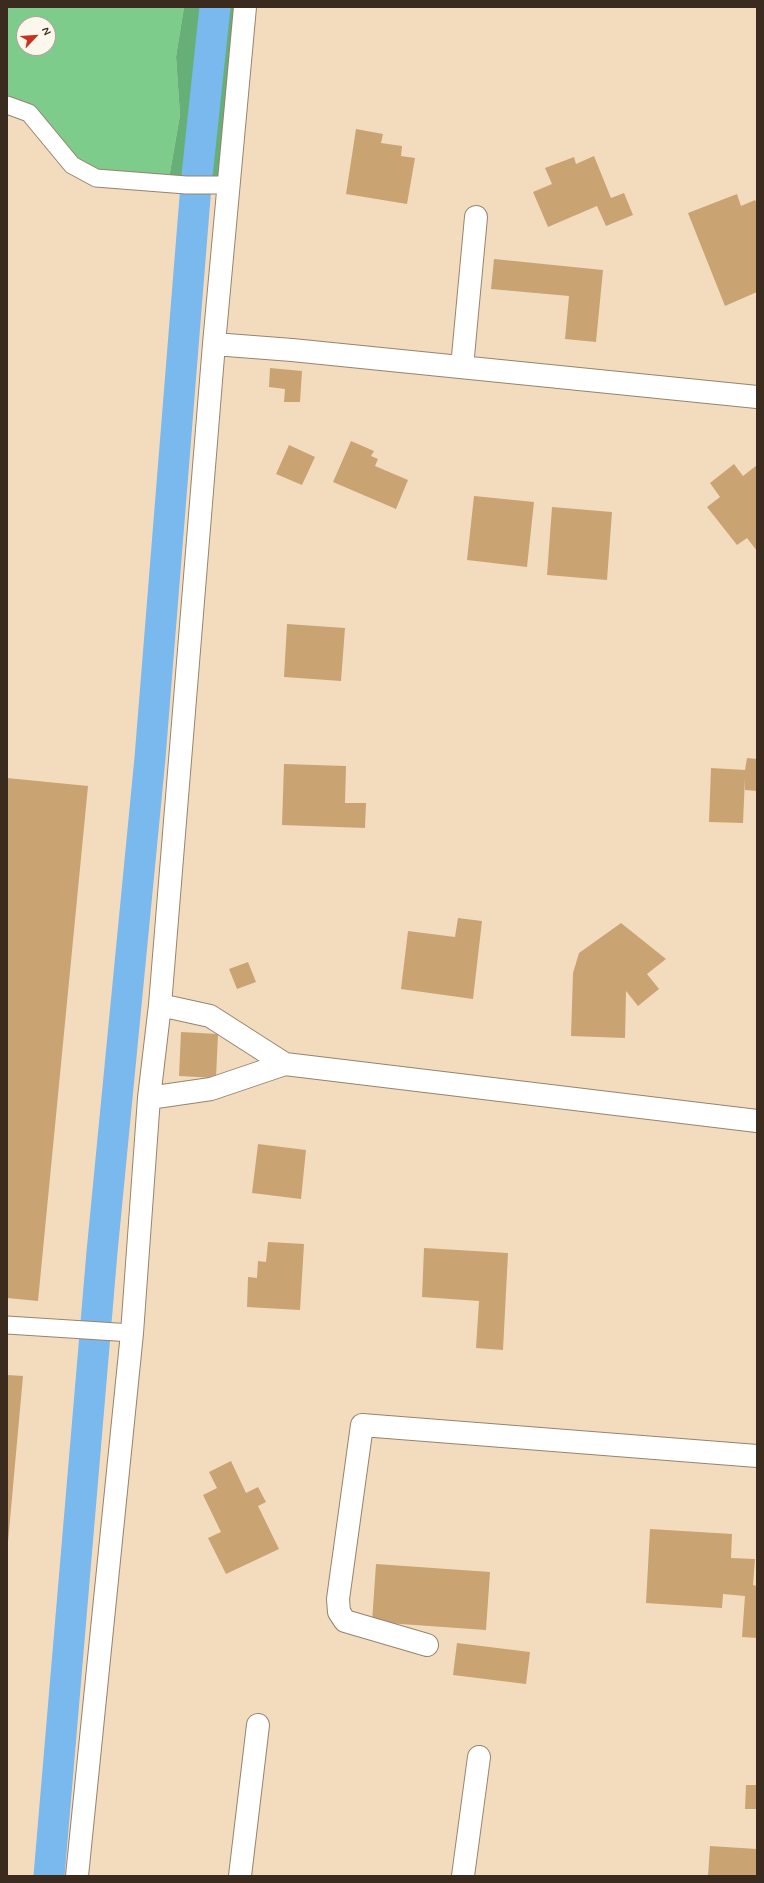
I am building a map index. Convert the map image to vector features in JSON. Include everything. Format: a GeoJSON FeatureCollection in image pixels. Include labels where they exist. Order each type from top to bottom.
{"type":"FeatureCollection","features":[{"type":"Feature","properties":{"kind":"street"},"geometry":{"type":"LineString","coordinates":[[77,1876],[132,1334],[149,1098],[160,1005],[214,344],[245,7]]}},
{"type":"Feature","properties":{"kind":"street"},"geometry":{"type":"LineString","coordinates":[[462,367],[476,216]]}},
{"type":"Feature","properties":{"kind":"street"},"geometry":{"type":"LineString","coordinates":[[214,344],[292,350],[757,397]]}},
{"type":"Feature","properties":{"kind":"street"},"geometry":{"type":"LineString","coordinates":[[160,1005],[210,1016],[285,1064]]}},
{"type":"Feature","properties":{"kind":"street"},"geometry":{"type":"LineString","coordinates":[[149,1098],[211,1089],[285,1064],[757,1120]]}},
{"type":"Feature","properties":{"kind":"street"},"geometry":{"type":"LineString","coordinates":[[427,1645],[345,1621],[339,1612],[338,1599],[362,1425],[757,1456]]}},
{"type":"Feature","properties":{"kind":"street"},"geometry":{"type":"LineString","coordinates":[[240,1876],[258,1725]]}},
{"type":"Feature","properties":{"kind":"street"},"geometry":{"type":"LineString","coordinates":[[463,1876],[479,1757]]}},
{"type":"Feature","properties":{"kind":"lane"},"geometry":{"type":"LineString","coordinates":[[7,105],[29,113],[72,165],[96,178],[186,185],[228,185]]}},
{"type":"Feature","properties":{"kind":"lane"},"geometry":{"type":"LineString","coordinates":[[7,1326],[132,1334]]}},
{"type":"Feature","properties":{"kind":"green space"},"geometry":{"type":"Polygon","coordinates":[[[7,7],[184,7],[176,57],[180,115],[168,184],[96,178],[46,132],[7,105],[7,7]]]}},
{"type":"Feature","properties":{"kind":"green space"},"geometry":{"type":"Polygon","coordinates":[[[184,7],[245,7],[228,185],[168,184],[180,115],[176,57],[184,7]]]}},
{"type":"Feature","properties":{"kind":"building"},"geometry":{"type":"Polygon","coordinates":[[[356,129],[383,134],[381,143],[402,146],[401,156],[415,158],[407,204],[346,194],[356,129]]]}},
{"type":"Feature","properties":{"kind":"building"},"geometry":{"type":"Polygon","coordinates":[[[594,156],[611,198],[624,193],[633,215],[606,226],[597,206],[548,227],[533,192],[552,184],[545,168],[574,157],[576,164],[594,156]]]}},
{"type":"Feature","properties":{"kind":"building"},"geometry":{"type":"Polygon","coordinates":[[[737,194],[741,206],[755,200],[757,204],[757,292],[725,306],[688,213],[737,194]]]}},
{"type":"Feature","properties":{"kind":"building"},"geometry":{"type":"Polygon","coordinates":[[[494,259],[603,270],[596,342],[565,339],[569,296],[491,289],[494,259]]]}},
{"type":"Feature","properties":{"kind":"building"},"geometry":{"type":"Polygon","coordinates":[[[270,368],[302,371],[300,402],[284,402],[285,389],[269,387],[270,368]]]}},
{"type":"Feature","properties":{"kind":"building"},"geometry":{"type":"Polygon","coordinates":[[[351,441],[374,451],[371,456],[378,459],[375,466],[408,480],[396,509],[333,482],[351,441]]]}},
{"type":"Feature","properties":{"kind":"building"},"geometry":{"type":"Polygon","coordinates":[[[289,445],[315,457],[302,485],[276,474],[289,445]]]}},
{"type":"Feature","properties":{"kind":"building"},"geometry":{"type":"Polygon","coordinates":[[[734,464],[743,476],[757,465],[757,551],[747,538],[737,545],[707,507],[720,497],[710,483],[734,464]]]}},
{"type":"Feature","properties":{"kind":"building"},"geometry":{"type":"Polygon","coordinates":[[[474,496],[534,502],[527,567],[467,560],[474,496]]]}},
{"type":"Feature","properties":{"kind":"building"},"geometry":{"type":"Polygon","coordinates":[[[552,507],[612,512],[607,580],[547,575],[552,507]]]}},
{"type":"Feature","properties":{"kind":"building"},"geometry":{"type":"Polygon","coordinates":[[[287,624],[345,628],[341,681],[284,677],[287,624]]]}},
{"type":"Feature","properties":{"kind":"building"},"geometry":{"type":"Polygon","coordinates":[[[747,758],[757,759],[757,791],[745,790],[745,778],[743,823],[709,822],[711,768],[745,770],[747,758]]]}},
{"type":"Feature","properties":{"kind":"building"},"geometry":{"type":"Polygon","coordinates":[[[284,764],[346,766],[345,803],[366,803],[365,828],[282,825],[284,764]]]}},
{"type":"Feature","properties":{"kind":"building"},"geometry":{"type":"Polygon","coordinates":[[[7,778],[88,786],[38,1301],[7,1298],[7,778]]]}},
{"type":"Feature","properties":{"kind":"building"},"geometry":{"type":"Polygon","coordinates":[[[458,918],[482,921],[473,999],[401,989],[408,931],[455,937],[458,918]]]}},
{"type":"Feature","properties":{"kind":"building"},"geometry":{"type":"Polygon","coordinates":[[[621,923],[666,959],[647,974],[659,989],[638,1006],[626,991],[625,1038],[571,1036],[573,973],[579,953],[621,923]]]}},
{"type":"Feature","properties":{"kind":"building"},"geometry":{"type":"Polygon","coordinates":[[[248,962],[256,982],[237,989],[229,969],[248,962]]]}},
{"type":"Feature","properties":{"kind":"building"},"geometry":{"type":"Polygon","coordinates":[[[181,1032],[218,1034],[216,1078],[179,1076],[181,1032]]]}},
{"type":"Feature","properties":{"kind":"building"},"geometry":{"type":"Polygon","coordinates":[[[258,1144],[306,1150],[301,1199],[252,1193],[258,1144]]]}},
{"type":"Feature","properties":{"kind":"building"},"geometry":{"type":"Polygon","coordinates":[[[268,1242],[304,1244],[300,1310],[247,1307],[248,1277],[257,1278],[258,1261],[266,1262],[268,1242]]]}},
{"type":"Feature","properties":{"kind":"building"},"geometry":{"type":"Polygon","coordinates":[[[424,1248],[508,1253],[503,1350],[476,1348],[479,1301],[422,1297],[424,1248]]]}},
{"type":"Feature","properties":{"kind":"building"},"geometry":{"type":"Polygon","coordinates":[[[7,1375],[23,1376],[8,1542],[7,1542],[7,1375]]]}},
{"type":"Feature","properties":{"kind":"building"},"geometry":{"type":"Polygon","coordinates":[[[231,1461],[246,1493],[258,1487],[266,1502],[258,1506],[279,1549],[226,1574],[208,1538],[221,1532],[203,1495],[217,1488],[209,1472],[231,1461]]]}},
{"type":"Feature","properties":{"kind":"building"},"geometry":{"type":"Polygon","coordinates":[[[650,1529],[732,1534],[731,1558],[755,1559],[753,1585],[757,1586],[757,1638],[742,1637],[745,1596],[723,1594],[722,1608],[646,1603],[650,1529]]]}},
{"type":"Feature","properties":{"kind":"building"},"geometry":{"type":"Polygon","coordinates":[[[376,1564],[490,1572],[486,1630],[372,1622],[376,1564]]]}},
{"type":"Feature","properties":{"kind":"building"},"geometry":{"type":"Polygon","coordinates":[[[457,1643],[530,1652],[526,1684],[453,1675],[457,1643]]]}},
{"type":"Feature","properties":{"kind":"building"},"geometry":{"type":"Polygon","coordinates":[[[746,1785],[757,1785],[757,1809],[745,1809],[746,1785]]]}},
{"type":"Feature","properties":{"kind":"building"},"geometry":{"type":"Polygon","coordinates":[[[710,1846],[757,1849],[757,1876],[708,1876],[710,1846]]]}},
{"type":"Feature","properties":{"kind":"waterway"},"geometry":{"type":"LineString","coordinates":[[49,1876],[102,1252],[150,758],[196,185],[215,7]]}}]}
